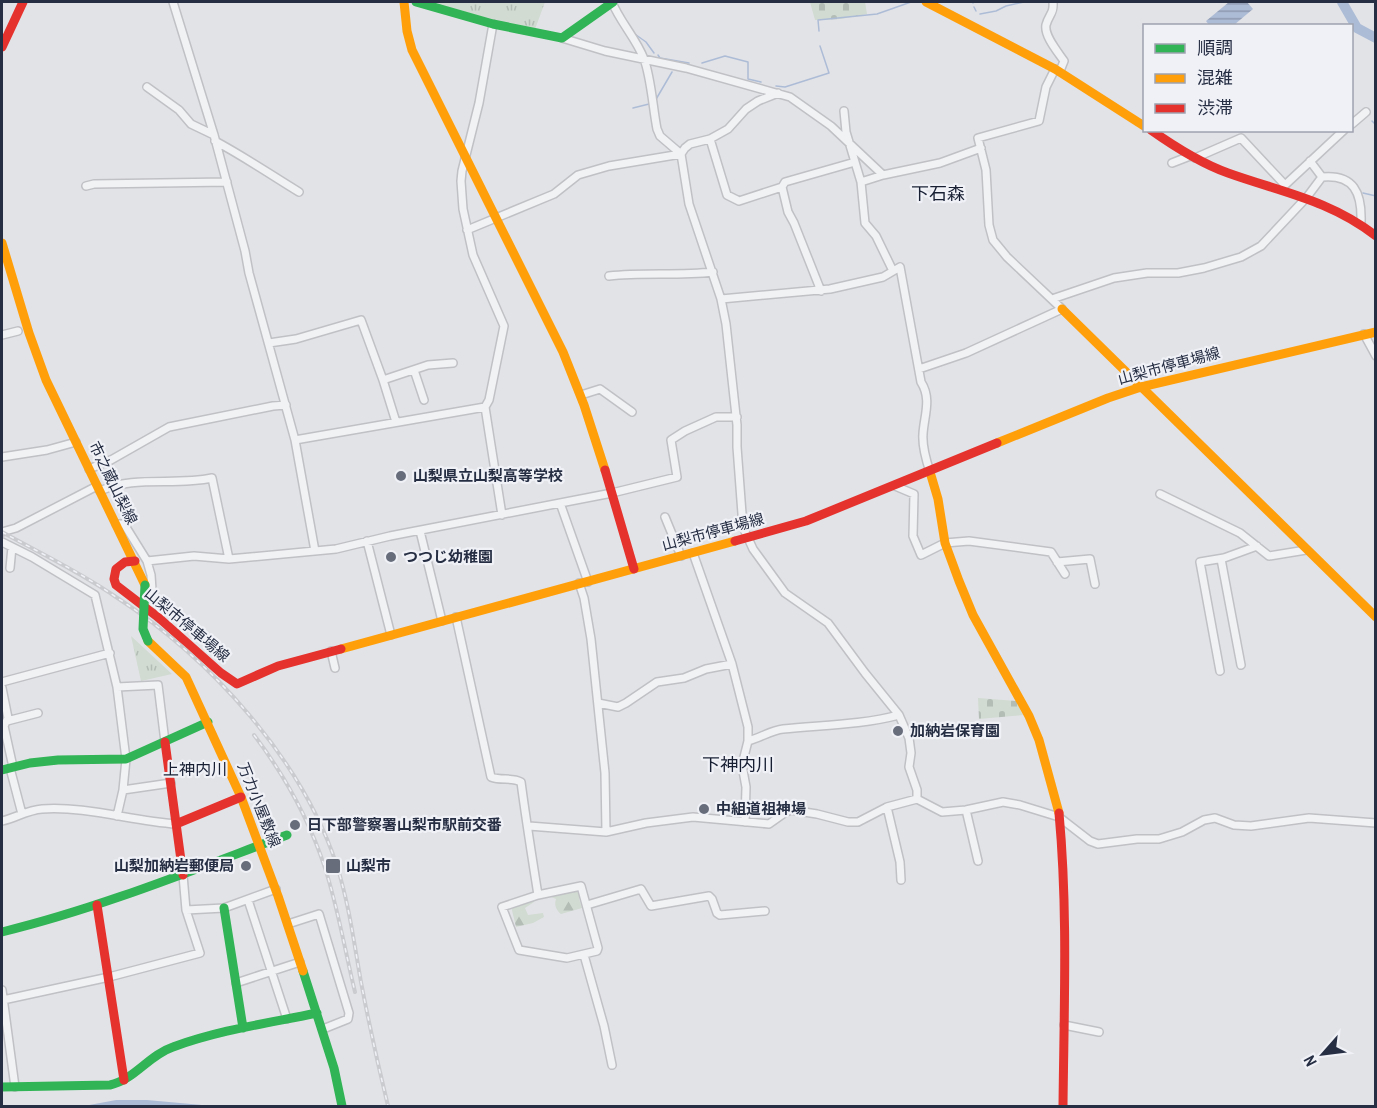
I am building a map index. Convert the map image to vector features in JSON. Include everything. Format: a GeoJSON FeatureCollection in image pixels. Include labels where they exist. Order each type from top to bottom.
{"type":"FeatureCollection","features":[{"type":"Feature","properties":{"kind":"street"},"geometry":{"type":"LineString","coordinates":[[2,42],[23,2]]}},
{"type":"Feature","properties":{"kind":"street"},"geometry":{"type":"LineString","coordinates":[[173,2],[214,138],[286,405],[295,440],[315,551]]}},
{"type":"Feature","properties":{"kind":"street"},"geometry":{"type":"LineString","coordinates":[[404,2],[407,31],[412,50],[563,352],[581,395],[597,440],[634,569]]}},
{"type":"Feature","properties":{"kind":"street"},"geometry":{"type":"LineString","coordinates":[[416,2],[493,24],[686,68],[790,97],[831,126],[883,175]]}},
{"type":"Feature","properties":{"kind":"street"},"geometry":{"type":"LineString","coordinates":[[562,38],[612,2],[619,20],[645,60],[657,129],[660,136],[681,154],[689,204],[721,299],[736,417],[743,527],[753,549],[785,593],[828,623],[899,716],[909,738],[911,753],[909,767],[917,790],[917,799]]}},
{"type":"Feature","properties":{"kind":"street"},"geometry":{"type":"LineString","coordinates":[[926,2],[1057,70],[1143,125]]}},
{"type":"Feature","properties":{"kind":"street"},"geometry":{"type":"LineString","coordinates":[[1053,2],[1054,11],[1046,24],[1046,33],[1064,61],[1046,87],[1039,121],[978,138],[986,170],[989,225],[993,240],[1007,257],[1376,617]]}},
{"type":"Feature","properties":{"kind":"street"},"geometry":{"type":"LineString","coordinates":[[493,24],[479,103],[462,171],[461,196],[480,273],[504,326],[489,400],[485,407],[502,514]]}},
{"type":"Feature","properties":{"kind":"street"},"geometry":{"type":"LineString","coordinates":[[147,87],[179,110],[191,124],[299,192]]}},
{"type":"Feature","properties":{"kind":"street"},"geometry":{"type":"LineString","coordinates":[[468,230],[554,194],[579,175],[609,166],[681,154],[690,144],[710,140],[728,129],[746,109],[758,101],[778,93]]}},
{"type":"Feature","properties":{"kind":"street"},"geometry":{"type":"LineString","coordinates":[[844,111],[846,132],[861,182],[865,223],[876,236],[893,271]]}},
{"type":"Feature","properties":{"kind":"street"},"geometry":{"type":"LineString","coordinates":[[1353,123],[1366,111]]}},
{"type":"Feature","properties":{"kind":"street"},"geometry":{"type":"LineString","coordinates":[[1154,132],[1193,157],[1227,173],[1331,206],[1360,222],[1376,236]]}},
{"type":"Feature","properties":{"kind":"street"},"geometry":{"type":"LineString","coordinates":[[1172,163],[1241,138],[1285,186],[1342,132]]}},
{"type":"Feature","properties":{"kind":"street"},"geometry":{"type":"LineString","coordinates":[[710,140],[728,195],[739,201],[782,187],[785,182],[855,162]]}},
{"type":"Feature","properties":{"kind":"street"},"geometry":{"type":"LineString","coordinates":[[861,182],[940,163],[981,148]]}},
{"type":"Feature","properties":{"kind":"street"},"geometry":{"type":"LineString","coordinates":[[1310,161],[1322,177]]}},
{"type":"Feature","properties":{"kind":"street"},"geometry":{"type":"LineString","coordinates":[[1052,299],[1114,278],[1147,273],[1178,273],[1240,257],[1261,246],[1307,197],[1322,177]]}},
{"type":"Feature","properties":{"kind":"street"},"geometry":{"type":"LineString","coordinates":[[1322,177],[1340,177],[1348,181],[1357,193],[1361,206],[1360,222]]}},
{"type":"Feature","properties":{"kind":"street"},"geometry":{"type":"LineString","coordinates":[[86,186],[226,182]]}},
{"type":"Feature","properties":{"kind":"street"},"geometry":{"type":"LineString","coordinates":[[782,187],[788,212],[821,291]]}},
{"type":"Feature","properties":{"kind":"street","name":"市之蔵山梨線"},"geometry":{"type":"LineString","coordinates":[[2,243],[29,333],[46,380],[145,585],[142,629],[148,640],[186,677],[208,722]]}},
{"type":"Feature","properties":{"kind":"street"},"geometry":{"type":"LineString","coordinates":[[721,299],[821,291],[883,277],[900,267],[921,382],[926,390],[927,405],[922,436],[938,499],[945,543],[973,615],[1029,716],[1053,786],[1059,817],[1064,869],[1063,1107]]}},
{"type":"Feature","properties":{"kind":"street"},"geometry":{"type":"LineString","coordinates":[[609,276],[633,273],[713,272]]}},
{"type":"Feature","properties":{"kind":"street"},"geometry":{"type":"LineString","coordinates":[[919,369],[966,353],[1062,309]]}},
{"type":"Feature","properties":{"kind":"street"},"geometry":{"type":"LineString","coordinates":[[269,343],[296,339],[361,320],[396,422]]}},
{"type":"Feature","properties":{"kind":"street"},"geometry":{"type":"LineString","coordinates":[[2,335],[18,331]]}},
{"type":"Feature","properties":{"kind":"street","name":"山梨市停車場線"},"geometry":{"type":"LineString","coordinates":[[135,561],[125,562],[118,566],[114,582],[237,684],[278,666],[806,521],[1078,410],[1141,387],[1376,332]]}},
{"type":"Feature","properties":{"kind":"street"},"geometry":{"type":"LineString","coordinates":[[1364,334],[1376,356]]}},
{"type":"Feature","properties":{"kind":"street"},"geometry":{"type":"LineString","coordinates":[[383,380],[428,365],[453,363]]}},
{"type":"Feature","properties":{"kind":"street"},"geometry":{"type":"LineString","coordinates":[[414,370],[424,400]]}},
{"type":"Feature","properties":{"kind":"street"},"geometry":{"type":"LineString","coordinates":[[581,395],[600,389],[633,412]]}},
{"type":"Feature","properties":{"kind":"street"},"geometry":{"type":"LineString","coordinates":[[89,469],[111,460],[169,427],[286,405]]}},
{"type":"Feature","properties":{"kind":"street"},"geometry":{"type":"LineString","coordinates":[[295,440],[485,407]]}},
{"type":"Feature","properties":{"kind":"street"},"geometry":{"type":"LineString","coordinates":[[147,561],[194,556],[229,559],[336,549],[612,493],[677,477],[671,440],[716,417],[736,417]]}},
{"type":"Feature","properties":{"kind":"street"},"geometry":{"type":"LineString","coordinates":[[2,457],[47,450],[76,442]]}},
{"type":"Feature","properties":{"kind":"street"},"geometry":{"type":"LineString","coordinates":[[2,532],[16,528],[98,488],[123,484],[194,482],[212,478],[229,559]]}},
{"type":"Feature","properties":{"kind":"street"},"geometry":{"type":"LineString","coordinates":[[895,486],[914,494],[913,536],[921,555],[945,543],[969,541],[1051,552],[1065,574]]}},
{"type":"Feature","properties":{"kind":"street"},"geometry":{"type":"LineString","coordinates":[[1160,494],[1240,533],[1269,556],[1306,550]]}},
{"type":"Feature","properties":{"kind":"street"},"geometry":{"type":"LineString","coordinates":[[560,503],[583,583],[591,639],[605,773],[606,832]]}},
{"type":"Feature","properties":{"kind":"street"},"geometry":{"type":"LineString","coordinates":[[665,517],[681,556]]}},
{"type":"Feature","properties":{"kind":"street"},"geometry":{"type":"LineString","coordinates":[[116,524],[123,524],[147,561],[152,590],[160,613],[159,618]]}},
{"type":"Feature","properties":{"kind":"street"},"geometry":{"type":"LineString","coordinates":[[420,531],[442,621]]}},
{"type":"Feature","properties":{"kind":"street"},"geometry":{"type":"LineString","coordinates":[[367,541],[392,635]]}},
{"type":"Feature","properties":{"kind":"street"},"geometry":{"type":"LineString","coordinates":[[2,542],[95,595],[117,687],[126,759],[123,790],[117,816]]}},
{"type":"Feature","properties":{"kind":"street"},"geometry":{"type":"LineString","coordinates":[[1220,671],[1200,562],[1221,559],[1257,546]]}},
{"type":"Feature","properties":{"kind":"street"},"geometry":{"type":"LineString","coordinates":[[10,568],[12,547]]}},
{"type":"Feature","properties":{"kind":"street"},"geometry":{"type":"LineString","coordinates":[[693,553],[732,663],[748,727],[748,741],[742,765],[746,787],[745,822]]}},
{"type":"Feature","properties":{"kind":"street"},"geometry":{"type":"LineString","coordinates":[[1057,562],[1090,559],[1095,584]]}},
{"type":"Feature","properties":{"kind":"street"},"geometry":{"type":"LineString","coordinates":[[1221,559],[1241,665]]}},
{"type":"Feature","properties":{"kind":"street"},"geometry":{"type":"LineString","coordinates":[[456,617],[491,777],[515,779],[521,782],[538,895]]}},
{"type":"Feature","properties":{"kind":"street"},"geometry":{"type":"LineString","coordinates":[[331,651],[335,668]]}},
{"type":"Feature","properties":{"kind":"street"},"geometry":{"type":"LineString","coordinates":[[2,682],[110,653]]}},
{"type":"Feature","properties":{"kind":"street"},"geometry":{"type":"LineString","coordinates":[[598,703],[618,706],[627,703],[657,682],[684,678],[706,669],[732,663]]}},
{"type":"Feature","properties":{"kind":"street"},"geometry":{"type":"LineString","coordinates":[[3,1000],[108,977],[200,953],[186,910],[158,685],[117,687]]}},
{"type":"Feature","properties":{"kind":"street"},"geometry":{"type":"LineString","coordinates":[[2,688],[8,718],[4,726],[8,768],[22,814]]}},
{"type":"Feature","properties":{"kind":"street"},"geometry":{"type":"LineString","coordinates":[[7,721],[38,713]]}},
{"type":"Feature","properties":{"kind":"street"},"geometry":{"type":"LineString","coordinates":[[748,741],[762,738],[780,729],[877,721],[899,716]]}},
{"type":"Feature","properties":{"kind":"street"},"geometry":{"type":"LineString","coordinates":[[8,768],[58,760],[126,759],[208,722]]}},
{"type":"Feature","properties":{"kind":"street","name":"万力小屋敷線"},"geometry":{"type":"LineString","coordinates":[[208,722],[241,797],[288,924],[323,1029],[342,1103]]}},
{"type":"Feature","properties":{"kind":"street"},"geometry":{"type":"LineString","coordinates":[[123,790],[171,783]]}},
{"type":"Feature","properties":{"kind":"street"},"geometry":{"type":"LineString","coordinates":[[2,821],[39,809],[72,809],[177,824],[241,797]]}},
{"type":"Feature","properties":{"kind":"street"},"geometry":{"type":"LineString","coordinates":[[529,826],[606,832],[685,817],[708,817],[769,824],[791,810],[858,822],[886,807],[917,799],[942,812],[966,810],[1003,802],[1041,811],[1059,817],[1090,841],[1104,844],[1137,839],[1159,839],[1182,832],[1204,820],[1215,818],[1234,825],[1251,826],[1309,818],[1376,823]]}},
{"type":"Feature","properties":{"kind":"street"},"geometry":{"type":"LineString","coordinates":[[886,807],[900,862],[901,880]]}},
{"type":"Feature","properties":{"kind":"street"},"geometry":{"type":"LineString","coordinates":[[966,810],[978,861]]}},
{"type":"Feature","properties":{"kind":"street"},"geometry":{"type":"LineString","coordinates":[[2,932],[97,905],[287,835]]}},
{"type":"Feature","properties":{"kind":"street"},"geometry":{"type":"LineString","coordinates":[[581,886],[597,951],[567,958],[519,950],[502,907],[538,895],[581,886]]}},
{"type":"Feature","properties":{"kind":"street"},"geometry":{"type":"LineString","coordinates":[[587,905],[641,889],[651,906],[709,896],[720,915],[765,910]]}},
{"type":"Feature","properties":{"kind":"street"},"geometry":{"type":"LineString","coordinates":[[186,910],[224,908],[276,890]]}},
{"type":"Feature","properties":{"kind":"street"},"geometry":{"type":"LineString","coordinates":[[248,900],[287,1019]]}},
{"type":"Feature","properties":{"kind":"street"},"geometry":{"type":"LineString","coordinates":[[97,905],[124,1080]]}},
{"type":"Feature","properties":{"kind":"street"},"geometry":{"type":"LineString","coordinates":[[224,908],[243,1028]]}},
{"type":"Feature","properties":{"kind":"street"},"geometry":{"type":"LineString","coordinates":[[288,924],[319,914],[349,1013],[348,1019],[323,1029]]}},
{"type":"Feature","properties":{"kind":"street"},"geometry":{"type":"LineString","coordinates":[[584,955],[604,1026],[612,1065]]}},
{"type":"Feature","properties":{"kind":"street"},"geometry":{"type":"LineString","coordinates":[[236,983],[300,962]]}},
{"type":"Feature","properties":{"kind":"street"},"geometry":{"type":"LineString","coordinates":[[2,990],[15,1087]]}},
{"type":"Feature","properties":{"kind":"street"},"geometry":{"type":"LineString","coordinates":[[2,1088],[110,1085],[124,1080],[165,1050],[243,1028],[317,1013]]}},
{"type":"Feature","properties":{"kind":"street"},"geometry":{"type":"LineString","coordinates":[[1064,1025],[1100,1032]]}},
{"type":"Feature","properties":{"kind":"green space"},"geometry":{"type":"Polygon","coordinates":[[[416,2],[545,2],[534,32],[416,2]]]}},
{"type":"Feature","properties":{"kind":"green space"},"geometry":{"type":"Polygon","coordinates":[[[810,2],[865,2],[867,14],[841,19],[815,20],[810,2]]]}},
{"type":"Feature","properties":{"kind":"green space"},"geometry":{"type":"Polygon","coordinates":[[[131,636],[172,674],[141,681],[131,636]]]}},
{"type":"Feature","properties":{"kind":"green space"},"geometry":{"type":"Polygon","coordinates":[[[978,698],[1016,701],[1023,715],[979,719],[978,698]]]}},
{"type":"Feature","properties":{"kind":"green space"},"geometry":{"type":"Polygon","coordinates":[[[579,888],[582,908],[561,914],[556,907],[556,899],[549,896],[579,888]]]}},
{"type":"Feature","properties":{"kind":"green space"},"geometry":{"type":"Polygon","coordinates":[[[534,898],[534,902],[525,908],[528,915],[543,913],[544,917],[533,923],[516,927],[511,906],[534,898]]]}},
{"type":"Feature","properties":{"kind":"water"},"geometry":{"type":"Polygon","coordinates":[[[1229,2],[1247,2],[1253,9],[1235,24],[1208,24],[1206,21],[1229,2]]]}},
{"type":"Feature","properties":{"kind":"water"},"geometry":{"type":"Polygon","coordinates":[[[116,1100],[147,1100],[213,1106],[84,1106],[116,1100]]]}},
{"type":"Feature","properties":{"kind":"waterway"},"geometry":{"type":"LineString","coordinates":[[819,31],[818,20],[877,14],[911,2]]}},
{"type":"Feature","properties":{"kind":"waterway"},"geometry":{"type":"LineString","coordinates":[[980,14],[1024,2]]}},
{"type":"Feature","properties":{"kind":"waterway"},"geometry":{"type":"LineString","coordinates":[[1342,2],[1357,28],[1376,38]]}},
{"type":"Feature","properties":{"kind":"waterway"},"geometry":{"type":"LineString","coordinates":[[974,7],[976,11]]}},
{"type":"Feature","properties":{"kind":"waterway"},"geometry":{"type":"LineString","coordinates":[[632,32],[646,42],[654,53]]}},
{"type":"Feature","properties":{"kind":"waterway"},"geometry":{"type":"LineString","coordinates":[[776,86],[785,87],[829,73],[820,46]]}},
{"type":"Feature","properties":{"kind":"waterway"},"geometry":{"type":"LineString","coordinates":[[658,55],[660,58],[689,63]]}},
{"type":"Feature","properties":{"kind":"waterway"},"geometry":{"type":"LineString","coordinates":[[702,63],[725,56],[748,62],[748,79],[761,82]]}},
{"type":"Feature","properties":{"kind":"waterway"},"geometry":{"type":"LineString","coordinates":[[655,101],[672,72]]}},
{"type":"Feature","properties":{"kind":"waterway"},"geometry":{"type":"LineString","coordinates":[[633,108],[649,104]]}},
{"type":"Feature","properties":{"kind":"waterway"},"geometry":{"type":"LineString","coordinates":[[1372,121],[1376,125]]}},
{"type":"Feature","properties":{"kind":"waterway"},"geometry":{"type":"LineString","coordinates":[[1363,193],[1376,196]]}},
{"type":"Feature","properties":{"kind":"railway"},"geometry":{"type":"LineString","coordinates":[[2,532],[116,597],[185,650],[249,714],[301,787],[321,826],[341,880],[388,1106]]}},
{"type":"Feature","properties":{"kind":"railway"},"geometry":{"type":"LineString","coordinates":[[254,735],[276,766],[312,832],[334,898],[355,992]]}},
{"type":"Feature","properties":{"kind":"traffic: fast"},"geometry":{"type":"LineString","coordinates":[[416,2],[493,24],[562,38],[613,2]]}},
{"type":"Feature","properties":{"kind":"traffic: fast"},"geometry":{"type":"LineString","coordinates":[[145,585],[143,629],[148,641]]}},
{"type":"Feature","properties":{"kind":"traffic: fast"},"geometry":{"type":"LineString","coordinates":[[2,770],[30,763],[58,760],[126,759],[208,722]]}},
{"type":"Feature","properties":{"kind":"traffic: fast"},"geometry":{"type":"LineString","coordinates":[[2,932],[75,912],[287,835]]}},
{"type":"Feature","properties":{"kind":"traffic: fast"},"geometry":{"type":"LineString","coordinates":[[224,908],[243,1028]]}},
{"type":"Feature","properties":{"kind":"traffic: fast"},"geometry":{"type":"LineString","coordinates":[[303,971],[334,1068],[342,1106]]}},
{"type":"Feature","properties":{"kind":"traffic: fast"},"geometry":{"type":"LineString","coordinates":[[2,1087],[110,1085],[127,1078],[164,1051],[190,1041],[226,1031],[317,1013]]}},
{"type":"Feature","properties":{"kind":"traffic: slow"},"geometry":{"type":"LineString","coordinates":[[404,2],[407,31],[412,50],[563,352],[584,405],[605,470]]}},
{"type":"Feature","properties":{"kind":"traffic: slow"},"geometry":{"type":"LineString","coordinates":[[926,2],[1055,69],[1143,125]]}},
{"type":"Feature","properties":{"kind":"traffic: slow"},"geometry":{"type":"LineString","coordinates":[[2,243],[29,333],[46,380],[145,585]]}},
{"type":"Feature","properties":{"kind":"traffic: slow"},"geometry":{"type":"LineString","coordinates":[[1062,309],[1376,617]]}},
{"type":"Feature","properties":{"kind":"traffic: slow"},"geometry":{"type":"LineString","coordinates":[[997,443],[1141,387],[1376,332]]}},
{"type":"Feature","properties":{"kind":"traffic: slow"},"geometry":{"type":"LineString","coordinates":[[930,472],[938,499],[945,543],[959,581],[973,615],[1029,716],[1039,740],[1059,813]]}},
{"type":"Feature","properties":{"kind":"traffic: slow"},"geometry":{"type":"LineString","coordinates":[[341,649],[735,541]]}},
{"type":"Feature","properties":{"kind":"traffic: slow"},"geometry":{"type":"LineString","coordinates":[[148,641],[186,677],[241,797],[303,971]]}},
{"type":"Feature","properties":{"kind":"traffic: jam"},"geometry":{"type":"LineString","coordinates":[[2,47],[23,2]]}},
{"type":"Feature","properties":{"kind":"traffic: jam"},"geometry":{"type":"LineString","coordinates":[[1154,132],[1208,164],[1323,205],[1376,236]]}},
{"type":"Feature","properties":{"kind":"traffic: jam"},"geometry":{"type":"LineString","coordinates":[[735,541],[806,521],[997,443]]}},
{"type":"Feature","properties":{"kind":"traffic: jam"},"geometry":{"type":"LineString","coordinates":[[605,470],[634,569]]}},
{"type":"Feature","properties":{"kind":"traffic: jam"},"geometry":{"type":"LineString","coordinates":[[135,561],[125,562],[116,569],[114,579],[116,585],[237,684],[278,666],[341,649]]}},
{"type":"Feature","properties":{"kind":"traffic: jam"},"geometry":{"type":"LineString","coordinates":[[165,742],[183,875]]}},
{"type":"Feature","properties":{"kind":"traffic: jam"},"geometry":{"type":"LineString","coordinates":[[176,824],[241,797]]}},
{"type":"Feature","properties":{"kind":"traffic: jam"},"geometry":{"type":"LineString","coordinates":[[1059,813],[1064,922],[1063,1106]]}},
{"type":"Feature","properties":{"kind":"traffic: jam"},"geometry":{"type":"LineString","coordinates":[[97,905],[124,1080]]}},
{"type":"Feature","properties":{"kind":"place","name":"山梨県立山梨高等学校"},"geometry":{"type":"Point","coordinates":[401,476]}},
{"type":"Feature","properties":{"kind":"place","name":"つつじ幼稚園"},"geometry":{"type":"Point","coordinates":[391,557]}},
{"type":"Feature","properties":{"kind":"place","name":"加納岩保育園"},"geometry":{"type":"Point","coordinates":[898,731]}},
{"type":"Feature","properties":{"kind":"place","name":"中組道祖神場"},"geometry":{"type":"Point","coordinates":[704,809]}},
{"type":"Feature","properties":{"kind":"place","name":"日下部警察署山梨市駅前交番"},"geometry":{"type":"Point","coordinates":[295,825]}},
{"type":"Feature","properties":{"kind":"place","name":"山梨加納岩郵便局"},"geometry":{"type":"Point","coordinates":[246,866]}},
{"type":"Feature","properties":{"kind":"place","name":"山梨市"},"geometry":{"type":"Point","coordinates":[333,866]}},
{"type":"Feature","properties":{"kind":"district","name":"下石森"},"geometry":{"type":"Point","coordinates":[938,194]}},
{"type":"Feature","properties":{"kind":"district","name":"下神内川"},"geometry":{"type":"Point","coordinates":[738,765]}},
{"type":"Feature","properties":{"kind":"district","name":"上神内川"},"geometry":{"type":"Point","coordinates":[195,769]}}]}
